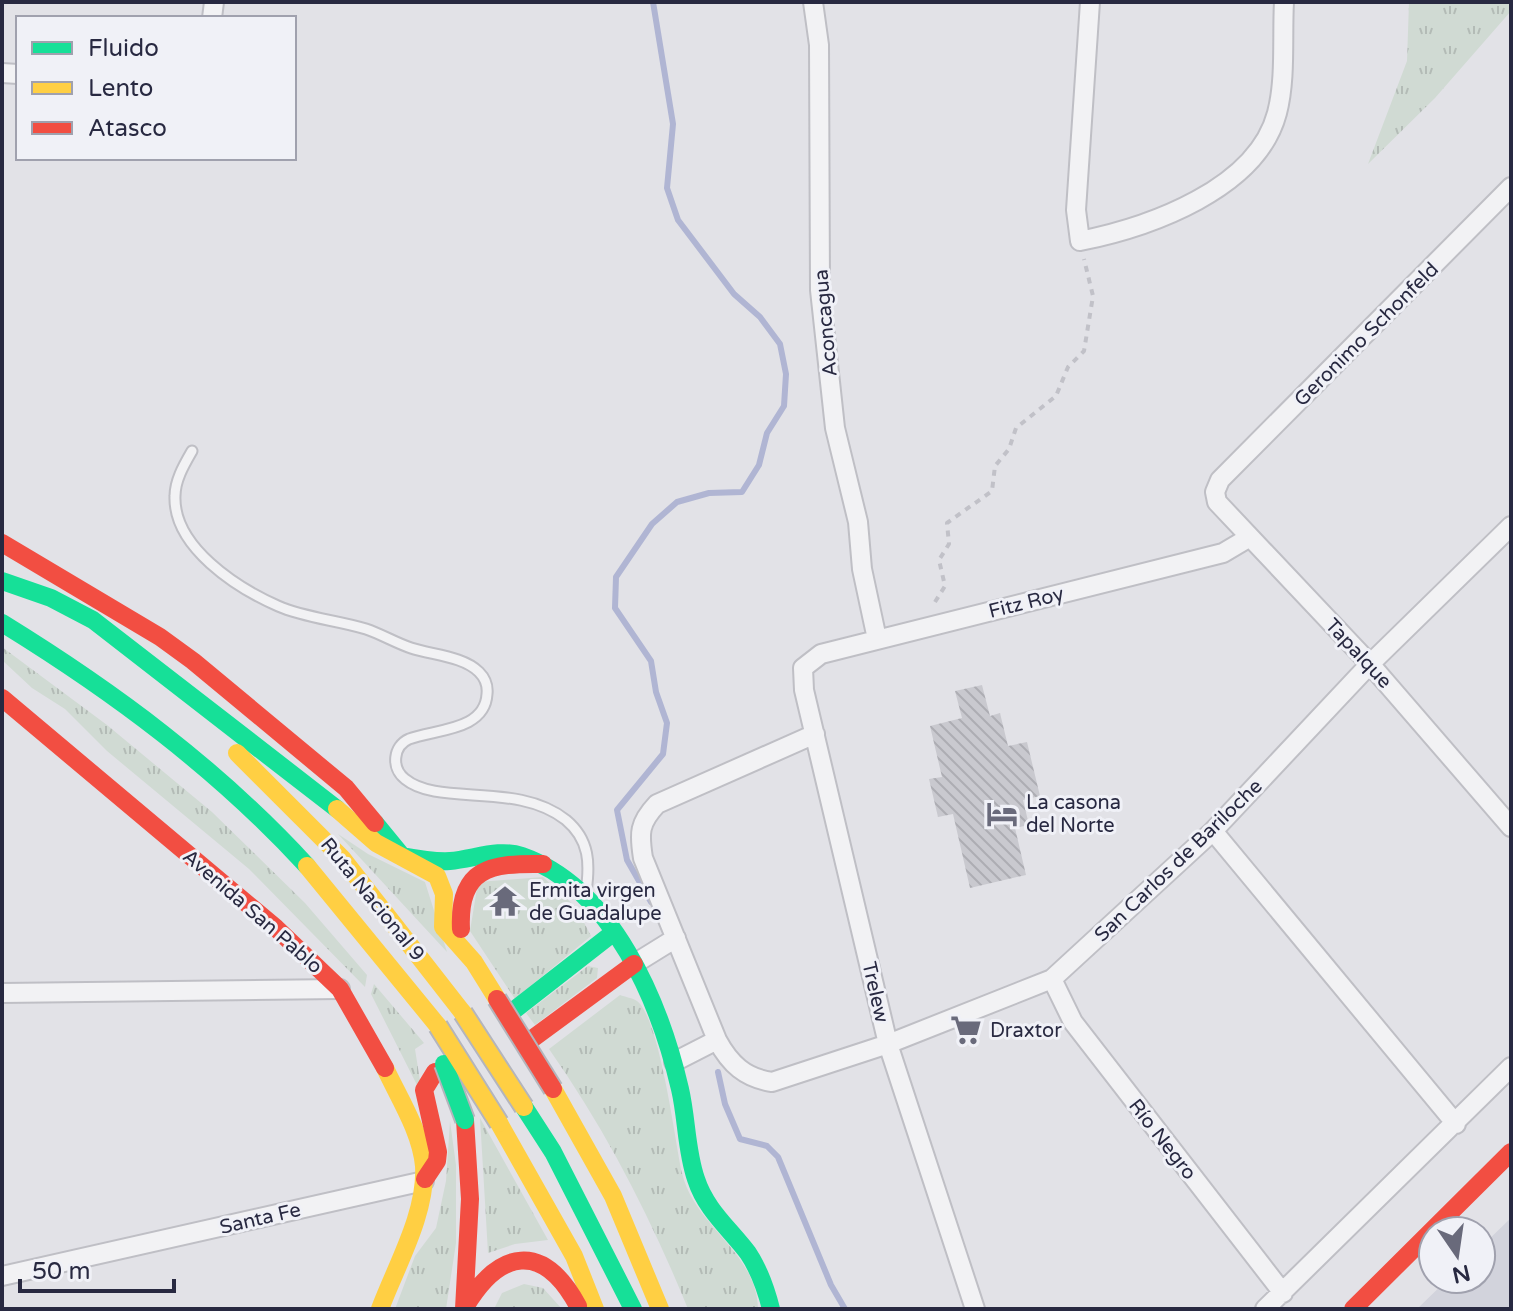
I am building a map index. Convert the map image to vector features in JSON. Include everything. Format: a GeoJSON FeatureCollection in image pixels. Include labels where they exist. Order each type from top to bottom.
{"type":"FeatureCollection","features":[{"type":"Feature","properties":{"kind":"main road"},"geometry":{"type":"LineString","coordinates":[[2,543],[78,586],[193,661],[346,788],[402,856],[444,861],[502,852],[554,869],[585,899],[634,964],[655,1008],[674,1062],[698,1186],[717,1218],[756,1263],[771,1309]]}},
{"type":"Feature","properties":{"kind":"main road"},"geometry":{"type":"LineString","coordinates":[[2,581],[51,598],[93,620],[320,794],[376,843],[437,876],[444,894],[443,927],[450,939],[474,962]]}},
{"type":"Feature","properties":{"kind":"main road","name":"Ruta Nacional 9"},"geometry":{"type":"LineString","coordinates":[[2,587],[67,625],[127,666],[234,750],[342,858],[463,1013],[524,1107],[553,1152],[633,1309]]}},
{"type":"Feature","properties":{"kind":"main road","name":"Ruta Nacional 9"},"geometry":{"type":"LineString","coordinates":[[2,623],[107,689],[163,730],[291,848],[438,1026],[499,1123],[574,1256],[595,1309]]}},
{"type":"Feature","properties":{"kind":"main road","name":"Avenida San Pablo"},"geometry":{"type":"LineString","coordinates":[[2,698],[276,928],[340,989],[373,1041],[418,1139],[424,1181]]}},
{"type":"Feature","properties":{"kind":"main road"},"geometry":{"type":"LineString","coordinates":[[291,848],[323,903],[435,1048],[465,1120],[470,1199],[464,1309]]}},
{"type":"Feature","properties":{"kind":"main road"},"geometry":{"type":"LineString","coordinates":[[543,864],[498,864],[484,870],[467,888],[459,916],[474,962],[600,1167],[648,1273],[660,1309]]}},
{"type":"Feature","properties":{"kind":"main road"},"geometry":{"type":"LineString","coordinates":[[513,1011],[613,933]]}},
{"type":"Feature","properties":{"kind":"main road"},"geometry":{"type":"LineString","coordinates":[[532,1039],[634,964]]}},
{"type":"Feature","properties":{"kind":"main road"},"geometry":{"type":"LineString","coordinates":[[380,1309],[412,1228],[424,1181],[437,1161],[438,1139],[424,1090],[435,1072]]}},
{"type":"Feature","properties":{"kind":"main road"},"geometry":{"type":"LineString","coordinates":[[432,1123],[446,1105]]}},
{"type":"Feature","properties":{"kind":"main road"},"geometry":{"type":"LineString","coordinates":[[1353,1309],[1511,1152]]}},
{"type":"Feature","properties":{"kind":"main road"},"geometry":{"type":"LineString","coordinates":[[464,1309],[483,1277],[515,1259],[545,1263],[559,1273],[571,1289],[579,1309]]}},
{"type":"Feature","properties":{"kind":"street","name":"Aconcagua"},"geometry":{"type":"LineString","coordinates":[[813,2],[819,45],[820,290],[835,428],[858,522],[862,569],[877,639]]}},
{"type":"Feature","properties":{"kind":"street"},"geometry":{"type":"LineString","coordinates":[[1090,2],[1076,210],[1080,241],[1109,235],[1217,192],[1248,165],[1268,140],[1278,110],[1284,2]]}},
{"type":"Feature","properties":{"kind":"street","name":"Geronimo Schonfeld"},"geometry":{"type":"LineString","coordinates":[[1220,480],[1511,187]]}},
{"type":"Feature","properties":{"kind":"street","name":"Tapalque"},"geometry":{"type":"LineString","coordinates":[[1220,480],[1215,492],[1217,502],[1370,664],[1511,827]]}},
{"type":"Feature","properties":{"kind":"street","name":"San Carlos de Bariloche"},"geometry":{"type":"LineString","coordinates":[[717,1040],[730,1062],[756,1080],[772,1082],[888,1044],[1052,979],[1213,831],[1370,664],[1511,526]]}},
{"type":"Feature","properties":{"kind":"street","name":"Fitz Roy"},"geometry":{"type":"LineString","coordinates":[[803,668],[821,654],[1223,553],[1250,537]]}},
{"type":"Feature","properties":{"kind":"street","name":"Trelew"},"geometry":{"type":"LineString","coordinates":[[803,668],[804,690],[888,1044],[975,1309]]}},
{"type":"Feature","properties":{"kind":"street"},"geometry":{"type":"LineString","coordinates":[[674,1062],[717,1040],[643,858],[639,833],[642,820],[657,804],[815,734]]}},
{"type":"Feature","properties":{"kind":"street"},"geometry":{"type":"LineString","coordinates":[[1213,831],[1456,1124]]}},
{"type":"Feature","properties":{"kind":"street"},"geometry":{"type":"LineString","coordinates":[[634,964],[676,938]]}},
{"type":"Feature","properties":{"kind":"street","name":"Río Negro"},"geometry":{"type":"LineString","coordinates":[[1052,979],[1073,1022],[1283,1293]]}},
{"type":"Feature","properties":{"kind":"street"},"geometry":{"type":"LineString","coordinates":[[2,993],[340,989]]}},
{"type":"Feature","properties":{"kind":"street"},"geometry":{"type":"LineString","coordinates":[[1265,1309],[1511,1067]]}},
{"type":"Feature","properties":{"kind":"street","name":"Santa Fe"},"geometry":{"type":"LineString","coordinates":[[2,1276],[424,1181]]}},
{"type":"Feature","properties":{"kind":"lane"},"geometry":{"type":"LineString","coordinates":[[192,451],[177,480],[177,514],[191,541],[231,578],[278,606],[368,630],[409,647],[470,665],[481,674],[488,685],[487,701],[472,721],[405,740],[396,751],[396,765],[401,776],[430,789],[524,799],[561,816],[583,838],[589,856],[585,899]]}},
{"type":"Feature","properties":{"kind":"path"},"geometry":{"type":"LineString","coordinates":[[935,602],[945,586],[939,560],[949,544],[947,523],[992,491],[995,466],[1009,449],[1016,428],[1056,396],[1068,367],[1084,351],[1093,296],[1080,241]]}},
{"type":"Feature","properties":{"kind":"shaded area"},"geometry":{"type":"Polygon","coordinates":[[[1511,1218],[1511,1309],[1417,1309],[1431,1295],[1497,1295],[1497,1232],[1511,1218]]]}},
{"type":"Feature","properties":{"kind":"green space"},"geometry":{"type":"Polygon","coordinates":[[[1409,2],[1511,2],[1511,11],[1435,98],[1368,164],[1407,61],[1409,2]]]}},
{"type":"Feature","properties":{"kind":"green space"},"geometry":{"type":"Polygon","coordinates":[[[2,647],[107,725],[212,812],[305,903],[367,975],[365,987],[249,869],[107,751],[65,709],[32,688],[2,660],[2,647]]]}},
{"type":"Feature","properties":{"kind":"green space"},"geometry":{"type":"Polygon","coordinates":[[[338,834],[368,854],[425,882],[447,952],[338,834]]]}},
{"type":"Feature","properties":{"kind":"green space"},"geometry":{"type":"Polygon","coordinates":[[[543,877],[576,907],[591,936],[515,999],[470,931],[478,882],[543,877]]]}},
{"type":"Feature","properties":{"kind":"green space"},"geometry":{"type":"Polygon","coordinates":[[[588,966],[598,968],[597,978],[535,1025],[526,1013],[588,966]]]}},
{"type":"Feature","properties":{"kind":"green space"},"geometry":{"type":"Polygon","coordinates":[[[374,984],[424,1043],[415,1049],[421,1087],[418,1087],[371,994],[374,984]]]}},
{"type":"Feature","properties":{"kind":"green space"},"geometry":{"type":"Polygon","coordinates":[[[620,995],[637,1001],[653,1031],[666,1082],[682,1173],[689,1192],[747,1271],[755,1289],[758,1309],[688,1309],[626,1175],[590,1111],[549,1049],[620,995]]]}},
{"type":"Feature","properties":{"kind":"green space"},"geometry":{"type":"Polygon","coordinates":[[[480,1118],[548,1240],[515,1244],[488,1253],[480,1118]]]}},
{"type":"Feature","properties":{"kind":"green space"},"geometry":{"type":"Polygon","coordinates":[[[450,1121],[456,1165],[456,1243],[446,1309],[395,1309],[415,1256],[436,1228],[446,1181],[450,1121]]]}},
{"type":"Feature","properties":{"kind":"green space"},"geometry":{"type":"Polygon","coordinates":[[[524,1284],[543,1288],[562,1309],[494,1309],[502,1293],[524,1284]]]}},
{"type":"Feature","properties":{"kind":"building"},"geometry":{"type":"Polygon","coordinates":[[[982,685],[990,716],[1000,713],[1008,746],[1027,742],[1040,796],[1023,800],[1029,825],[1015,828],[1026,875],[970,888],[953,814],[938,817],[929,779],[942,777],[930,726],[962,718],[955,691],[982,685]]]}},
{"type":"Feature","properties":{"kind":"waterway"},"geometry":{"type":"LineString","coordinates":[[651,902],[627,860],[617,810],[663,754],[667,723],[656,692],[651,661],[615,608],[616,577],[652,524],[677,502],[709,493],[742,492],[759,465],[767,433],[784,406],[786,374],[780,344],[760,317],[734,294],[678,220],[667,188],[673,124],[653,2]]}},
{"type":"Feature","properties":{"kind":"waterway"},"geometry":{"type":"LineString","coordinates":[[718,1072],[725,1104],[740,1139],[767,1146],[778,1157],[831,1285],[845,1309]]}},
{"type":"Feature","properties":{"kind":"traffic: fast"},"geometry":{"type":"LineString","coordinates":[[2,581],[51,598],[93,620],[337,809]]}},
{"type":"Feature","properties":{"kind":"traffic: fast"},"geometry":{"type":"LineString","coordinates":[[2,623],[84,676],[163,734],[238,797],[307,866]]}},
{"type":"Feature","properties":{"kind":"traffic: fast"},"geometry":{"type":"LineString","coordinates":[[375,823],[402,856],[444,861],[495,854],[522,856],[554,872],[582,894],[607,921],[628,952],[660,1021],[680,1089],[690,1157],[700,1190],[752,1260],[771,1309]]}},
{"type":"Feature","properties":{"kind":"traffic: fast"},"geometry":{"type":"LineString","coordinates":[[513,1011],[613,933]]}},
{"type":"Feature","properties":{"kind":"traffic: fast"},"geometry":{"type":"LineString","coordinates":[[444,1064],[465,1120]]}},
{"type":"Feature","properties":{"kind":"traffic: fast"},"geometry":{"type":"LineString","coordinates":[[524,1107],[553,1152],[633,1309]]}},
{"type":"Feature","properties":{"kind":"traffic: slow"},"geometry":{"type":"LineString","coordinates":[[237,753],[342,858],[463,1013]]}},
{"type":"Feature","properties":{"kind":"traffic: slow"},"geometry":{"type":"LineString","coordinates":[[337,809],[376,843],[437,876],[444,894],[443,927],[474,962],[497,999]]}},
{"type":"Feature","properties":{"kind":"traffic: slow"},"geometry":{"type":"LineString","coordinates":[[307,866],[438,1026]]}},
{"type":"Feature","properties":{"kind":"traffic: slow"},"geometry":{"type":"LineString","coordinates":[[463,1013],[524,1107]]}},
{"type":"Feature","properties":{"kind":"traffic: slow"},"geometry":{"type":"LineString","coordinates":[[438,1026],[499,1123]]}},
{"type":"Feature","properties":{"kind":"traffic: slow"},"geometry":{"type":"LineString","coordinates":[[380,1309],[416,1221],[424,1184],[422,1153],[414,1128],[385,1068]]}},
{"type":"Feature","properties":{"kind":"traffic: slow"},"geometry":{"type":"LineString","coordinates":[[553,1089],[613,1196],[660,1309]]}},
{"type":"Feature","properties":{"kind":"traffic: slow"},"geometry":{"type":"LineString","coordinates":[[499,1123],[574,1256],[595,1309]]}},
{"type":"Feature","properties":{"kind":"traffic: jam"},"geometry":{"type":"LineString","coordinates":[[2,543],[160,637],[193,661],[346,788],[375,823]]}},
{"type":"Feature","properties":{"kind":"traffic: jam"},"geometry":{"type":"LineString","coordinates":[[2,698],[276,928],[340,989],[385,1068]]}},
{"type":"Feature","properties":{"kind":"traffic: jam"},"geometry":{"type":"LineString","coordinates":[[461,929],[465,893],[481,873],[507,865],[543,864]]}},
{"type":"Feature","properties":{"kind":"traffic: jam"},"geometry":{"type":"LineString","coordinates":[[532,1039],[634,964]]}},
{"type":"Feature","properties":{"kind":"traffic: jam"},"geometry":{"type":"LineString","coordinates":[[497,999],[553,1089]]}},
{"type":"Feature","properties":{"kind":"traffic: jam"},"geometry":{"type":"LineString","coordinates":[[425,1179],[437,1161],[438,1152],[424,1090],[435,1072]]}},
{"type":"Feature","properties":{"kind":"traffic: jam"},"geometry":{"type":"LineString","coordinates":[[464,1309],[470,1199],[465,1120]]}},
{"type":"Feature","properties":{"kind":"traffic: jam"},"geometry":{"type":"LineString","coordinates":[[1353,1309],[1511,1152]]}},
{"type":"Feature","properties":{"kind":"traffic: jam"},"geometry":{"type":"LineString","coordinates":[[464,1309],[492,1274],[506,1265],[521,1261],[536,1263],[550,1271],[578,1306]]}},
{"type":"Feature","properties":{"kind":"place","name":"La casona del Norte"},"geometry":{"type":"Point","coordinates":[1002,814]}},
{"type":"Feature","properties":{"kind":"place","name":"Ermita virgen de Guadalupe"},"geometry":{"type":"Point","coordinates":[505,901]}},
{"type":"Feature","properties":{"kind":"place","name":"Draxtor"},"geometry":{"type":"Point","coordinates":[966,1030]}}]}
